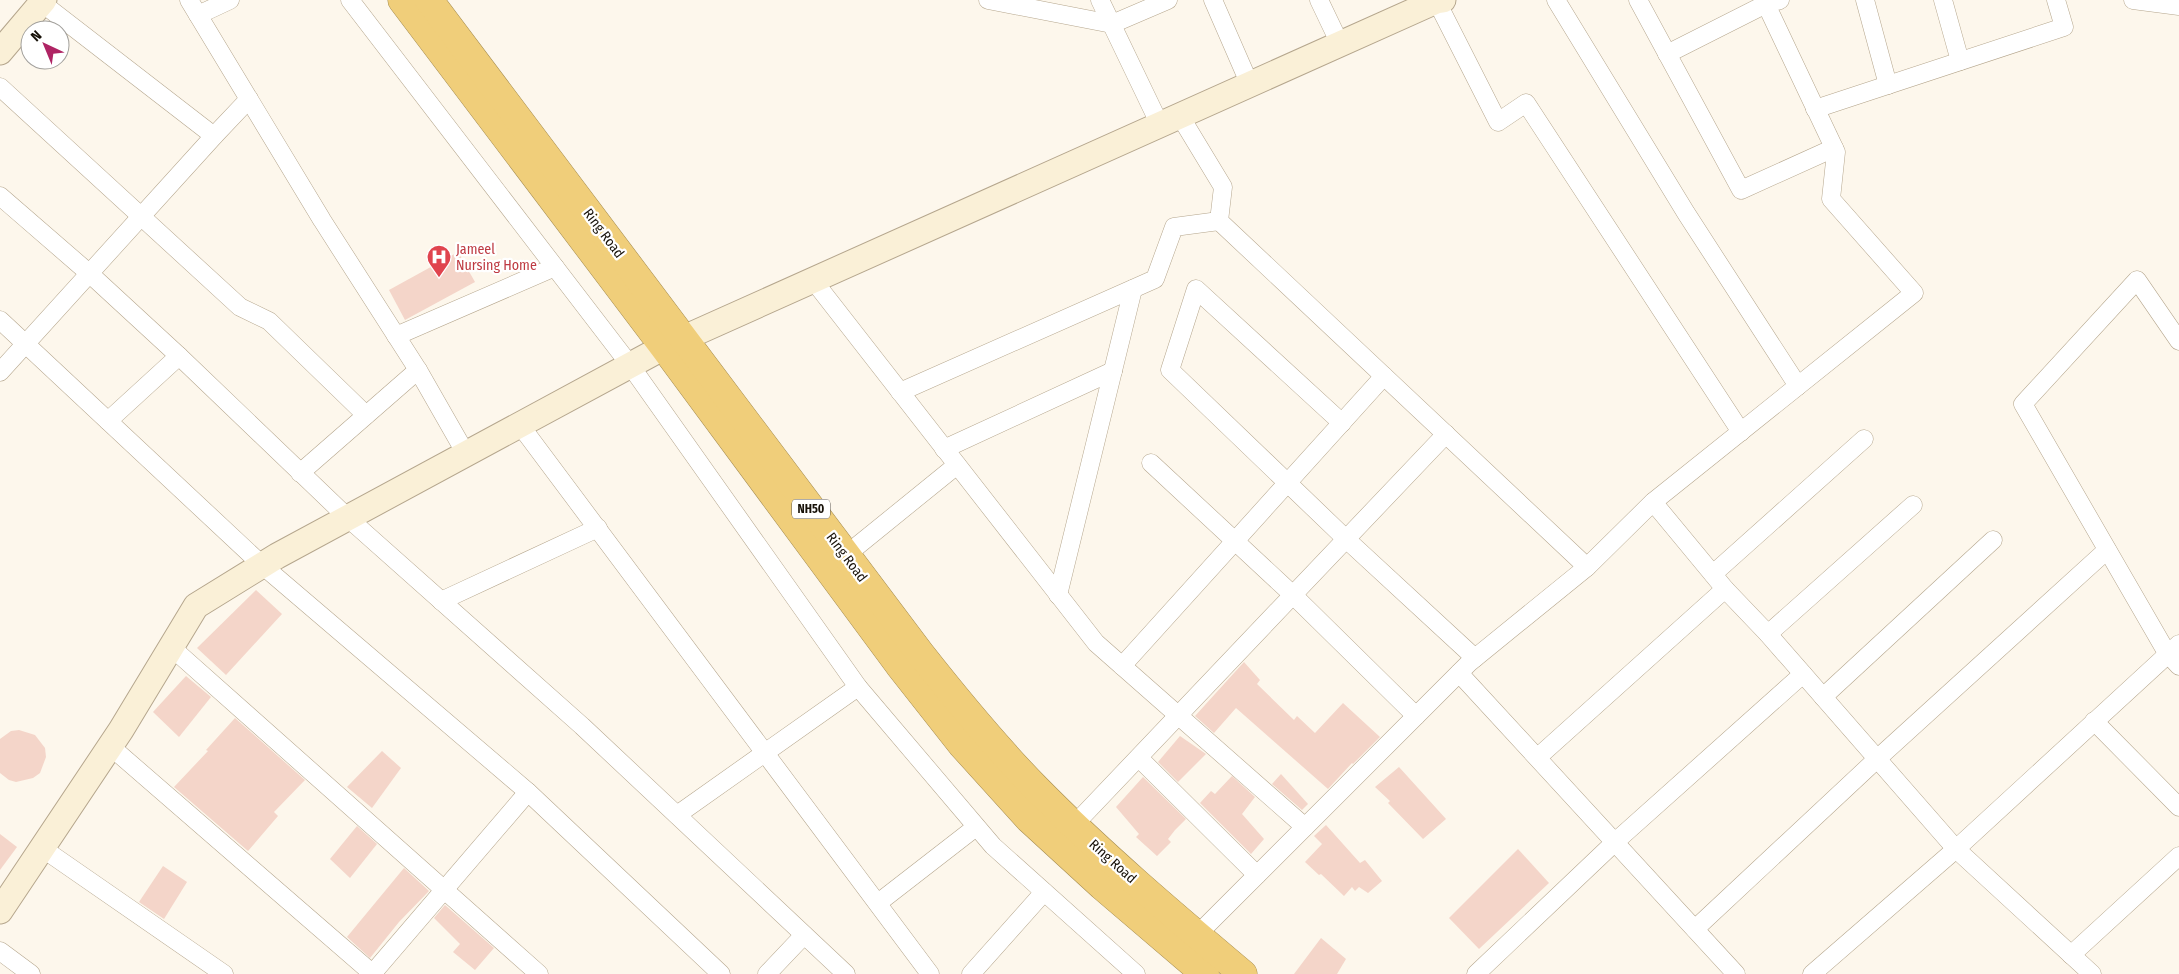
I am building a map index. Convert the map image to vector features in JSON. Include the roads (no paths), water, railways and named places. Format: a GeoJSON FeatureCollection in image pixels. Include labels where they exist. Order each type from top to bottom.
{"type":"FeatureCollection","features":[{"type":"Feature","properties":{"kind":"highway","name":"Ring Road"},"geometry":{"type":"LineString","coordinates":[[402,0],[673,343],[846,555],[976,724],[1036,788],[1074,825],[1243,974]]}},
{"type":"Feature","properties":{"kind":"highway","name":"Ring Road"},"geometry":{"type":"LineString","coordinates":[[429,0],[673,343],[822,563],[962,745],[1029,819],[1102,886],[1206,974]]}},
{"type":"Feature","properties":{"kind":"street"},"geometry":{"type":"LineString","coordinates":[[189,0],[322,220],[418,370],[466,454]]}},
{"type":"Feature","properties":{"kind":"street"},"geometry":{"type":"LineString","coordinates":[[198,15],[230,0]]}},
{"type":"Feature","properties":{"kind":"street"},"geometry":{"type":"LineString","coordinates":[[350,0],[630,366],[858,687],[992,846],[1136,974]]}},
{"type":"Feature","properties":{"kind":"street"},"geometry":{"type":"LineString","coordinates":[[988,0],[1112,24],[1168,0]]}},
{"type":"Feature","properties":{"kind":"street"},"geometry":{"type":"LineString","coordinates":[[1100,0],[1112,24],[1170,120],[1224,187],[1218,220]]}},
{"type":"Feature","properties":{"kind":"street"},"geometry":{"type":"LineString","coordinates":[[1213,0],[1250,85]]}},
{"type":"Feature","properties":{"kind":"street"},"geometry":{"type":"LineString","coordinates":[[1319,0],[1340,44]]}},
{"type":"Feature","properties":{"kind":"street"},"geometry":{"type":"LineString","coordinates":[[2,901],[42,848],[110,746],[196,606],[262,565],[673,343],[1438,0],[1498,122],[1526,102],[1741,432]]}},
{"type":"Feature","properties":{"kind":"street"},"geometry":{"type":"LineString","coordinates":[[1556,0],[1686,213],[1798,386]]}},
{"type":"Feature","properties":{"kind":"street"},"geometry":{"type":"LineString","coordinates":[[1638,0],[1741,190],[1834,148]]}},
{"type":"Feature","properties":{"kind":"street"},"geometry":{"type":"LineString","coordinates":[[1865,0],[1888,85]]}},
{"type":"Feature","properties":{"kind":"street"},"geometry":{"type":"LineString","coordinates":[[1943,0],[1960,61]]}},
{"type":"Feature","properties":{"kind":"street"},"geometry":{"type":"LineString","coordinates":[[1815,109],[2064,26],[2057,0]]}},
{"type":"Feature","properties":{"kind":"street"},"geometry":{"type":"LineString","coordinates":[[2133,0],[2179,6]]}},
{"type":"Feature","properties":{"kind":"street"},"geometry":{"type":"LineString","coordinates":[[0,52],[41,1],[214,136]]}},
{"type":"Feature","properties":{"kind":"street"},"geometry":{"type":"LineString","coordinates":[[1197,935],[1475,658],[1586,567],[1653,502],[1914,293],[1831,199],[1836,152],[1815,109],[1770,1],[1668,54]]}},
{"type":"Feature","properties":{"kind":"street"},"geometry":{"type":"LineString","coordinates":[[0,87],[240,306],[269,321],[366,415]]}},
{"type":"Feature","properties":{"kind":"street"},"geometry":{"type":"LineString","coordinates":[[0,372],[249,99]]}},
{"type":"Feature","properties":{"kind":"street"},"geometry":{"type":"LineString","coordinates":[[0,196],[90,274],[179,356],[348,518],[582,726],[846,974]]}},
{"type":"Feature","properties":{"kind":"street"},"geometry":{"type":"LineString","coordinates":[[900,392],[1155,279],[1174,227],[1218,220]]}},
{"type":"Feature","properties":{"kind":"street"},"geometry":{"type":"LineString","coordinates":[[1218,220],[1586,567]]}},
{"type":"Feature","properties":{"kind":"street"},"geometry":{"type":"LineString","coordinates":[[396,336],[555,267]]}},
{"type":"Feature","properties":{"kind":"street"},"geometry":{"type":"LineString","coordinates":[[813,280],[1096,643],[1305,827]]}},
{"type":"Feature","properties":{"kind":"street"},"geometry":{"type":"LineString","coordinates":[[1812,974],[1956,848],[2094,720],[2175,654],[2108,550],[2022,404],[2137,280],[2179,341]]}},
{"type":"Feature","properties":{"kind":"street"},"geometry":{"type":"LineString","coordinates":[[1058,595],[1133,289]]}},
{"type":"Feature","properties":{"kind":"street"},"geometry":{"type":"LineString","coordinates":[[1342,423],[1196,289],[1170,370],[1346,539],[1475,658]]}},
{"type":"Feature","properties":{"kind":"street"},"geometry":{"type":"LineString","coordinates":[[0,320],[262,565],[528,792],[721,974]]}},
{"type":"Feature","properties":{"kind":"street"},"geometry":{"type":"LineString","coordinates":[[108,421],[179,356]]}},
{"type":"Feature","properties":{"kind":"street"},"geometry":{"type":"LineString","coordinates":[[300,472],[418,370]]}},
{"type":"Feature","properties":{"kind":"street"},"geometry":{"type":"LineString","coordinates":[[944,449],[1113,371]]}},
{"type":"Feature","properties":{"kind":"street"},"geometry":{"type":"LineString","coordinates":[[1122,666],[1384,376]]}},
{"type":"Feature","properties":{"kind":"street"},"geometry":{"type":"LineString","coordinates":[[520,424],[930,974]]}},
{"type":"Feature","properties":{"kind":"street"},"geometry":{"type":"LineString","coordinates":[[1074,825],[1446,434]]}},
{"type":"Feature","properties":{"kind":"street"},"geometry":{"type":"LineString","coordinates":[[1713,574],[1864,439]]}},
{"type":"Feature","properties":{"kind":"street"},"geometry":{"type":"LineString","coordinates":[[1152,463],[1293,596],[1416,716]]}},
{"type":"Feature","properties":{"kind":"street"},"geometry":{"type":"LineString","coordinates":[[846,555],[957,465]]}},
{"type":"Feature","properties":{"kind":"street"},"geometry":{"type":"LineString","coordinates":[[1653,502],[1725,589],[1768,634],[1956,848],[2092,974]]}},
{"type":"Feature","properties":{"kind":"street"},"geometry":{"type":"LineString","coordinates":[[1768,634],[1913,505]]}},
{"type":"Feature","properties":{"kind":"street"},"geometry":{"type":"LineString","coordinates":[[441,600],[598,528]]}},
{"type":"Feature","properties":{"kind":"street"},"geometry":{"type":"LineString","coordinates":[[1823,697],[1993,540]]}},
{"type":"Feature","properties":{"kind":"street"},"geometry":{"type":"LineString","coordinates":[[1695,929],[1877,759],[2108,550]]}},
{"type":"Feature","properties":{"kind":"street"},"geometry":{"type":"LineString","coordinates":[[1538,758],[1725,589]]}},
{"type":"Feature","properties":{"kind":"street"},"geometry":{"type":"LineString","coordinates":[[171,647],[539,974]]}},
{"type":"Feature","properties":{"kind":"street"},"geometry":{"type":"LineString","coordinates":[[1459,673],[1736,974]]}},
{"type":"Feature","properties":{"kind":"street"},"geometry":{"type":"LineString","coordinates":[[1476,974],[1615,842],[1803,674]]}},
{"type":"Feature","properties":{"kind":"street"},"geometry":{"type":"LineString","coordinates":[[677,815],[858,687]]}},
{"type":"Feature","properties":{"kind":"street"},"geometry":{"type":"LineString","coordinates":[[2094,720],[2179,807]]}},
{"type":"Feature","properties":{"kind":"street"},"geometry":{"type":"LineString","coordinates":[[110,746],[372,974],[528,792]]}},
{"type":"Feature","properties":{"kind":"street"},"geometry":{"type":"LineString","coordinates":[[1138,758],[1257,875]]}},
{"type":"Feature","properties":{"kind":"street"},"geometry":{"type":"LineString","coordinates":[[878,903],[976,827]]}},
{"type":"Feature","properties":{"kind":"street"},"geometry":{"type":"LineString","coordinates":[[42,848],[224,974]]}},
{"type":"Feature","properties":{"kind":"street"},"geometry":{"type":"LineString","coordinates":[[2071,955],[2179,856]]}},
{"type":"Feature","properties":{"kind":"street"},"geometry":{"type":"LineString","coordinates":[[971,974],[1044,892]]}},
{"type":"Feature","properties":{"kind":"street"},"geometry":{"type":"LineString","coordinates":[[767,974],[804,935]]}},
{"type":"Feature","properties":{"kind":"street"},"geometry":{"type":"LineString","coordinates":[[0,951],[30,974]]}},
{"type":"Feature","properties":{"kind":"place","name":"Jameel Nursing Home"},"geometry":{"type":"Point","coordinates":[439,278]}}]}
